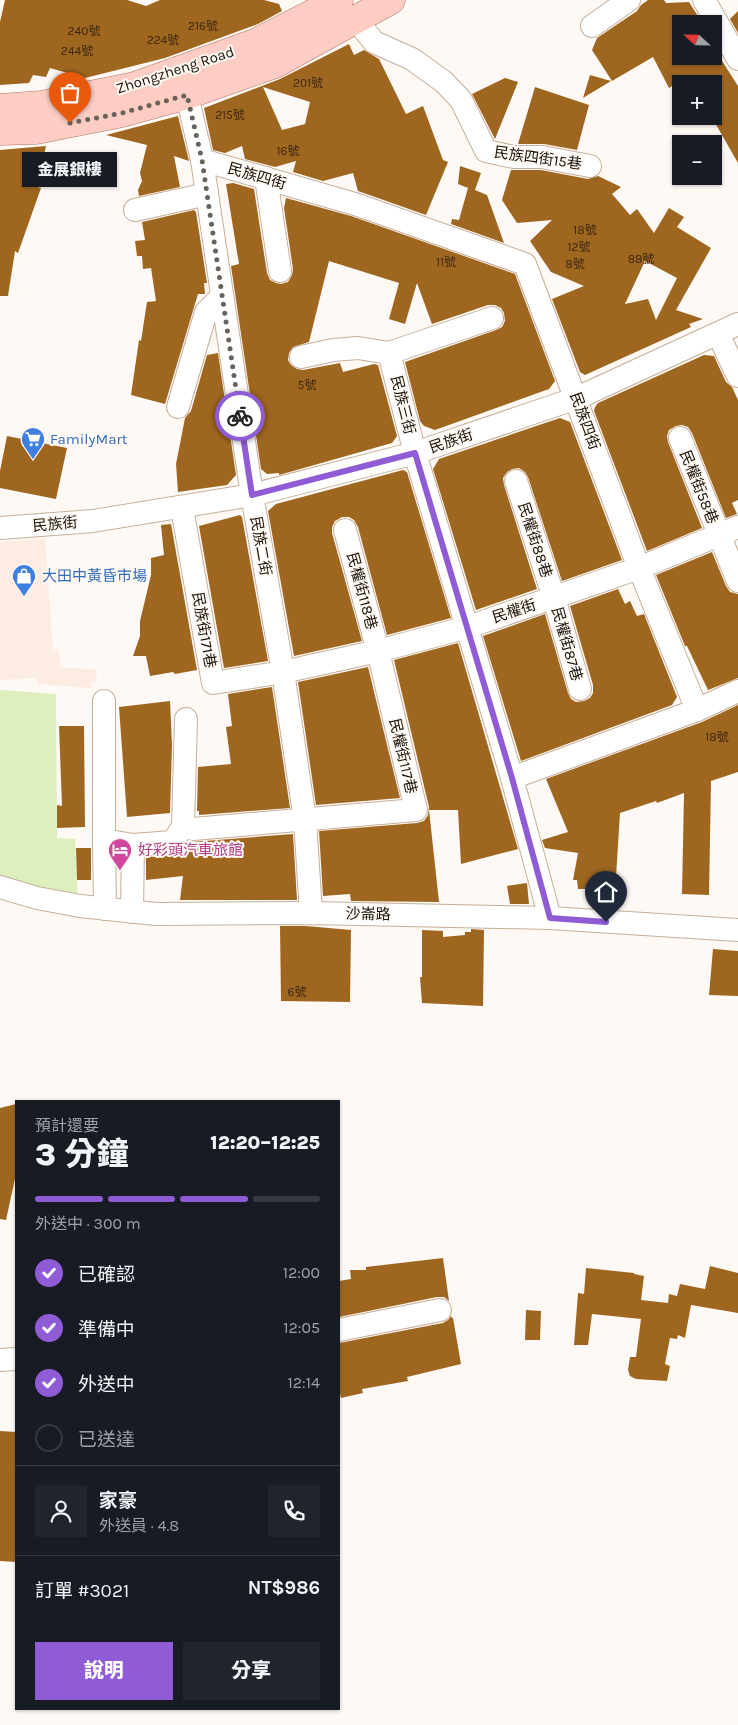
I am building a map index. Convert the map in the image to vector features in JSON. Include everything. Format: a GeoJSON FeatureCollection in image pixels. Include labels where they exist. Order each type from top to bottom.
{"type":"FeatureCollection","features":[{"type":"Feature","properties":{"kind":"main road","name":"Zhongzheng Road"},"geometry":{"type":"LineString","coordinates":[[0,108],[41,105],[135,86],[347,10],[391,0]]}},
{"type":"Feature","properties":{"kind":"main road","name":"Zhongzheng Road"},"geometry":{"type":"LineString","coordinates":[[0,131],[36,130],[122,113],[187,95],[275,64],[347,10]]}},
{"type":"Feature","properties":{"kind":"street"},"geometry":{"type":"LineString","coordinates":[[592,26],[629,0]]}},
{"type":"Feature","properties":{"kind":"street"},"geometry":{"type":"LineString","coordinates":[[704,0],[738,59]]}},
{"type":"Feature","properties":{"kind":"street","name":"民族四街15巷"},"geometry":{"type":"LineString","coordinates":[[347,10],[374,42],[412,59],[444,82],[461,100],[486,151],[514,157],[542,156],[590,166]]}},
{"type":"Feature","properties":{"kind":"street","name":"民族二街"},"geometry":{"type":"LineString","coordinates":[[187,95],[202,160],[252,495],[283,672],[305,820],[312,913]]}},
{"type":"Feature","properties":{"kind":"street","name":"民族四街"},"geometry":{"type":"LineString","coordinates":[[202,160],[355,204],[525,264],[577,398],[639,568],[697,710]]}},
{"type":"Feature","properties":{"kind":"street"},"geometry":{"type":"LineString","coordinates":[[266,178],[280,271]]}},
{"type":"Feature","properties":{"kind":"street"},"geometry":{"type":"LineString","coordinates":[[135,210],[207,194]]}},
{"type":"Feature","properties":{"kind":"street"},"geometry":{"type":"LineString","coordinates":[[178,407],[206,312],[222,296]]}},
{"type":"Feature","properties":{"kind":"street"},"geometry":{"type":"LineString","coordinates":[[301,357],[334,350],[358,348],[389,353],[492,318]]}},
{"type":"Feature","properties":{"kind":"street","name":"民族街"},"geometry":{"type":"LineString","coordinates":[[0,528],[94,520],[182,508],[252,495],[415,453],[577,398],[738,324]]}},
{"type":"Feature","properties":{"kind":"street"},"geometry":{"type":"LineString","coordinates":[[718,334],[738,376]]}},
{"type":"Feature","properties":{"kind":"street","name":"民族三街"},"geometry":{"type":"LineString","coordinates":[[389,353],[415,453],[512,778],[550,918]]}},
{"type":"Feature","properties":{"kind":"street","name":"民權街58巷"},"geometry":{"type":"LineString","coordinates":[[680,438],[728,531],[738,581]]}},
{"type":"Feature","properties":{"kind":"street","name":"民權街88巷"},"geometry":{"type":"LineString","coordinates":[[516,481],[554,598]]}},
{"type":"Feature","properties":{"kind":"street","name":"民族街171巷"},"geometry":{"type":"LineString","coordinates":[[182,508],[214,683],[283,672]]}},
{"type":"Feature","properties":{"kind":"street","name":"民權街118巷"},"geometry":{"type":"LineString","coordinates":[[345,530],[378,651]]}},
{"type":"Feature","properties":{"kind":"street","name":"民權街"},"geometry":{"type":"LineString","coordinates":[[283,672],[378,651],[468,627],[639,568],[728,531]]}},
{"type":"Feature","properties":{"kind":"street","name":"民權街87巷"},"geometry":{"type":"LineString","coordinates":[[554,598],[580,689]]}},
{"type":"Feature","properties":{"kind":"street","name":"民權街117巷"},"geometry":{"type":"LineString","coordinates":[[305,820],[416,810],[378,651]]}},
{"type":"Feature","properties":{"kind":"street"},"geometry":{"type":"LineString","coordinates":[[512,778],[697,710],[738,691]]}},
{"type":"Feature","properties":{"kind":"street"},"geometry":{"type":"LineString","coordinates":[[104,701],[105,909]]}},
{"type":"Feature","properties":{"kind":"street"},"geometry":{"type":"LineString","coordinates":[[104,840],[133,845],[173,842],[183,826],[186,719]]}},
{"type":"Feature","properties":{"kind":"street"},"geometry":{"type":"LineString","coordinates":[[193,829],[305,820]]}},
{"type":"Feature","properties":{"kind":"street"},"geometry":{"type":"LineString","coordinates":[[132,912],[133,845]]}},
{"type":"Feature","properties":{"kind":"street","name":"沙崙路"},"geometry":{"type":"LineString","coordinates":[[0,887],[37,898],[80,906],[156,914],[312,913],[550,918],[738,930]]}},
{"type":"Feature","properties":{"kind":"street"},"geometry":{"type":"LineString","coordinates":[[340,1330],[440,1310]]}},
{"type":"Feature","properties":{"kind":"street"},"geometry":{"type":"LineString","coordinates":[[0,1360],[15,1359]]}},
{"type":"Feature","properties":{"kind":"shaded area","name":"大田中黃昏市場"},"geometry":{"type":"Polygon","coordinates":[[[45,538],[53,651],[59,652],[61,668],[97,669],[96,681],[91,682],[91,688],[37,684],[37,678],[0,680],[0,542],[45,538]]]}},
{"type":"Feature","properties":{"kind":"green space"},"geometry":{"type":"Polygon","coordinates":[[[0,690],[56,694],[57,838],[75,839],[78,897],[0,878],[0,690]]]}},
{"type":"Feature","properties":{"kind":"building"},"geometry":{"type":"Polygon","coordinates":[[[5,0],[127,0],[146,6],[160,0],[264,0],[279,4],[282,11],[258,24],[165,58],[85,78],[50,68],[46,77],[33,75],[29,83],[0,85],[0,22],[5,0]]]}},
{"type":"Feature","properties":{"kind":"building"},"geometry":{"type":"Polygon","coordinates":[[[648,0],[664,0],[666,3],[689,2],[697,15],[672,15],[672,65],[722,65],[722,61],[738,86],[738,163],[716,125],[722,125],[722,75],[672,75],[672,86],[669,88],[653,57],[612,81],[592,50],[597,38],[637,11],[648,0]]]}},
{"type":"Feature","properties":{"kind":"building"},"geometry":{"type":"Polygon","coordinates":[[[738,11],[738,33],[730,19],[738,11]]]}},
{"type":"Feature","properties":{"kind":"building"},"geometry":{"type":"Polygon","coordinates":[[[349,44],[354,55],[364,50],[379,59],[406,114],[423,106],[443,160],[448,162],[426,215],[358,191],[353,173],[323,181],[293,172],[296,161],[275,167],[245,159],[242,146],[225,153],[213,150],[204,108],[280,79],[349,44]],[[263,87],[282,130],[305,124],[310,102],[263,87]]]}},
{"type":"Feature","properties":{"kind":"building"},"geometry":{"type":"Polygon","coordinates":[[[590,75],[611,81],[583,98],[590,75]]]}},
{"type":"Feature","properties":{"kind":"building"},"geometry":{"type":"Polygon","coordinates":[[[505,78],[518,82],[495,139],[472,94],[505,78]]]}},
{"type":"Feature","properties":{"kind":"building"},"geometry":{"type":"Polygon","coordinates":[[[535,87],[589,105],[577,150],[544,144],[518,144],[535,87]]]}},
{"type":"Feature","properties":{"kind":"building"},"geometry":{"type":"Polygon","coordinates":[[[178,116],[189,161],[174,156],[180,187],[139,196],[138,190],[142,181],[140,173],[147,145],[106,135],[178,116]]]}},
{"type":"Feature","properties":{"kind":"building"},"geometry":{"type":"Polygon","coordinates":[[[46,146],[37,187],[41,188],[18,253],[15,251],[8,296],[0,296],[0,150],[46,146]]]}},
{"type":"Feature","properties":{"kind":"building"},"geometry":{"type":"Polygon","coordinates":[[[460,166],[481,173],[475,190],[487,195],[504,243],[451,224],[452,219],[459,220],[468,188],[458,184],[460,166]]]}},
{"type":"Feature","properties":{"kind":"building"},"geometry":{"type":"Polygon","coordinates":[[[511,170],[541,170],[588,179],[598,176],[621,187],[612,194],[630,215],[637,209],[654,233],[669,208],[684,217],[677,227],[711,248],[676,310],[703,319],[689,324],[691,327],[585,375],[580,372],[552,299],[584,286],[551,272],[530,241],[552,220],[517,223],[502,200],[511,170]],[[645,261],[625,304],[648,299],[656,320],[677,278],[645,261]]]}},
{"type":"Feature","properties":{"kind":"building"},"geometry":{"type":"Polygon","coordinates":[[[233,183],[254,189],[267,273],[270,280],[276,283],[288,282],[293,269],[284,208],[286,198],[351,216],[515,274],[555,381],[549,389],[435,430],[424,426],[420,421],[405,362],[496,330],[502,327],[505,321],[504,313],[501,308],[495,305],[488,305],[432,324],[417,283],[405,324],[389,319],[399,283],[329,261],[309,342],[293,347],[289,353],[288,360],[297,369],[303,370],[340,363],[343,372],[374,364],[378,365],[397,436],[392,443],[279,475],[279,473],[267,474],[261,469],[231,266],[239,264],[226,184],[233,183]]]}},
{"type":"Feature","properties":{"kind":"building"},"geometry":{"type":"Polygon","coordinates":[[[194,210],[196,212],[207,283],[204,283],[205,294],[198,294],[165,404],[131,395],[147,302],[156,301],[151,268],[143,269],[142,256],[137,256],[135,241],[145,240],[142,222],[194,210]]]}},
{"type":"Feature","properties":{"kind":"building"},"geometry":{"type":"Polygon","coordinates":[[[218,353],[236,475],[227,485],[178,492],[176,464],[185,418],[191,411],[207,355],[218,353]]]}},
{"type":"Feature","properties":{"kind":"building"},"geometry":{"type":"Polygon","coordinates":[[[704,355],[714,356],[726,382],[732,387],[738,400],[738,500],[732,503],[737,514],[726,518],[692,433],[688,427],[676,426],[669,430],[668,442],[702,528],[647,551],[594,411],[595,407],[598,403],[704,355]]]}},
{"type":"Feature","properties":{"kind":"building"},"geometry":{"type":"Polygon","coordinates":[[[560,418],[570,422],[622,560],[562,581],[528,477],[519,468],[512,469],[503,478],[504,485],[537,589],[476,610],[433,469],[439,459],[560,418]]]}},
{"type":"Feature","properties":{"kind":"building","name":"FamilyMart"},"geometry":{"type":"Polygon","coordinates":[[[7,436],[67,448],[56,499],[0,488],[0,471],[7,436]]]}},
{"type":"Feature","properties":{"kind":"building"},"geometry":{"type":"Polygon","coordinates":[[[403,470],[407,472],[451,618],[387,635],[358,527],[354,520],[349,517],[342,517],[335,521],[332,533],[362,641],[294,656],[268,511],[276,504],[403,470]]]}},
{"type":"Feature","properties":{"kind":"building"},"geometry":{"type":"Polygon","coordinates":[[[240,515],[242,517],[268,661],[224,668],[199,526],[240,515]]]}},
{"type":"Feature","properties":{"kind":"building"},"geometry":{"type":"Polygon","coordinates":[[[171,524],[197,670],[150,676],[146,656],[133,656],[140,636],[140,621],[151,575],[151,558],[164,555],[161,525],[171,524]]]}},
{"type":"Feature","properties":{"kind":"building"},"geometry":{"type":"Polygon","coordinates":[[[712,552],[726,586],[730,592],[738,594],[738,678],[708,690],[687,646],[685,646],[656,575],[712,552]]]}},
{"type":"Feature","properties":{"kind":"building"},"geometry":{"type":"Polygon","coordinates":[[[618,589],[625,604],[630,601],[637,616],[644,614],[677,697],[672,705],[521,761],[483,636],[545,614],[568,693],[571,699],[576,702],[584,701],[590,698],[593,693],[593,685],[570,606],[618,589]]]}},
{"type":"Feature","properties":{"kind":"building"},"geometry":{"type":"Polygon","coordinates":[[[458,643],[518,849],[461,864],[458,810],[429,810],[439,902],[351,901],[350,894],[323,896],[319,831],[417,823],[424,821],[428,815],[429,807],[394,660],[458,643]]]}},
{"type":"Feature","properties":{"kind":"building"},"geometry":{"type":"Polygon","coordinates":[[[368,667],[400,798],[316,805],[298,682],[368,667]]]}},
{"type":"Feature","properties":{"kind":"building"},"geometry":{"type":"Polygon","coordinates":[[[272,687],[290,808],[199,815],[199,811],[197,811],[198,767],[231,764],[226,727],[232,726],[228,694],[272,687]]]}},
{"type":"Feature","properties":{"kind":"building"},"geometry":{"type":"Polygon","coordinates":[[[170,701],[172,745],[170,813],[127,817],[119,707],[170,701]]]}},
{"type":"Feature","properties":{"kind":"building"},"geometry":{"type":"Polygon","coordinates":[[[738,705],[738,772],[711,781],[709,895],[682,894],[684,793],[620,813],[614,909],[592,908],[593,889],[578,889],[577,880],[573,880],[578,853],[545,848],[542,840],[568,832],[546,779],[702,722],[738,705]]]}},
{"type":"Feature","properties":{"kind":"building"},"geometry":{"type":"Polygon","coordinates":[[[59,726],[84,726],[85,827],[57,828],[57,805],[62,806],[59,726]]]}},
{"type":"Feature","properties":{"kind":"building"},"geometry":{"type":"Polygon","coordinates":[[[293,834],[297,900],[180,900],[183,876],[146,880],[146,857],[174,855],[190,851],[189,843],[192,842],[293,834]]]}},
{"type":"Feature","properties":{"kind":"building"},"geometry":{"type":"Polygon","coordinates":[[[76,848],[91,848],[91,880],[77,880],[76,848]]]}},
{"type":"Feature","properties":{"kind":"building"},"geometry":{"type":"Polygon","coordinates":[[[527,883],[529,904],[510,904],[507,886],[527,883]]]}},
{"type":"Feature","properties":{"kind":"building"},"geometry":{"type":"Polygon","coordinates":[[[280,926],[351,930],[350,1002],[281,1001],[280,926]]]}},
{"type":"Feature","properties":{"kind":"building"},"geometry":{"type":"Polygon","coordinates":[[[471,929],[484,930],[483,1006],[422,1003],[420,977],[422,977],[422,930],[443,931],[443,937],[465,935],[465,932],[471,932],[471,929]]]}},
{"type":"Feature","properties":{"kind":"building"},"geometry":{"type":"Polygon","coordinates":[[[713,949],[738,951],[738,996],[709,995],[713,949]]]}},
{"type":"Feature","properties":{"kind":"building"},"geometry":{"type":"Polygon","coordinates":[[[15,1104],[15,1179],[6,1220],[0,1219],[0,1108],[15,1104]]]}},
{"type":"Feature","properties":{"kind":"building"},"geometry":{"type":"Polygon","coordinates":[[[443,1258],[449,1301],[444,1297],[437,1297],[340,1317],[340,1281],[351,1279],[350,1270],[366,1270],[366,1267],[443,1258]]]}},
{"type":"Feature","properties":{"kind":"building"},"geometry":{"type":"Polygon","coordinates":[[[710,1266],[738,1273],[738,1313],[691,1305],[685,1338],[678,1335],[677,1339],[670,1338],[665,1364],[670,1366],[667,1381],[636,1379],[630,1376],[628,1370],[630,1357],[636,1357],[641,1319],[592,1314],[588,1345],[574,1345],[578,1293],[584,1294],[586,1268],[634,1273],[644,1276],[641,1300],[668,1303],[669,1294],[677,1296],[680,1284],[705,1289],[710,1266]]]}},
{"type":"Feature","properties":{"kind":"building"},"geometry":{"type":"Polygon","coordinates":[[[526,1310],[541,1311],[540,1340],[525,1340],[526,1310]]]}},
{"type":"Feature","properties":{"kind":"building"},"geometry":{"type":"Polygon","coordinates":[[[451,1316],[453,1318],[461,1364],[407,1377],[408,1381],[362,1389],[363,1393],[341,1398],[340,1343],[443,1323],[451,1316]]]}},
{"type":"Feature","properties":{"kind":"building"},"geometry":{"type":"Polygon","coordinates":[[[0,1431],[15,1432],[15,1562],[0,1561],[0,1431]]]}},
{"type":"Feature","properties":{"kind":"way so far"},"geometry":{"type":"LineString","coordinates":[[70,123],[122,113],[187,95],[202,160],[240,416]]}},
{"type":"Feature","properties":{"kind":"place","name":"金展銀樓"},"geometry":{"type":"Point","coordinates":[70,123]}},
{"type":"Feature","properties":{"kind":"place","name":"FamilyMart"},"geometry":{"type":"Point","coordinates":[33,460]}},
{"type":"Feature","properties":{"kind":"place","name":"大田中黃昏市場"},"geometry":{"type":"Point","coordinates":[24,597]}},
{"type":"Feature","properties":{"kind":"place","name":"好彩頭汽車旅館"},"geometry":{"type":"Point","coordinates":[120,871]}},
{"type":"Feature","properties":{"kind":"route"},"geometry":{"type":"LineString","coordinates":[[240,416],[252,495],[415,453],[512,778],[550,918],[606,922]]}}]}
